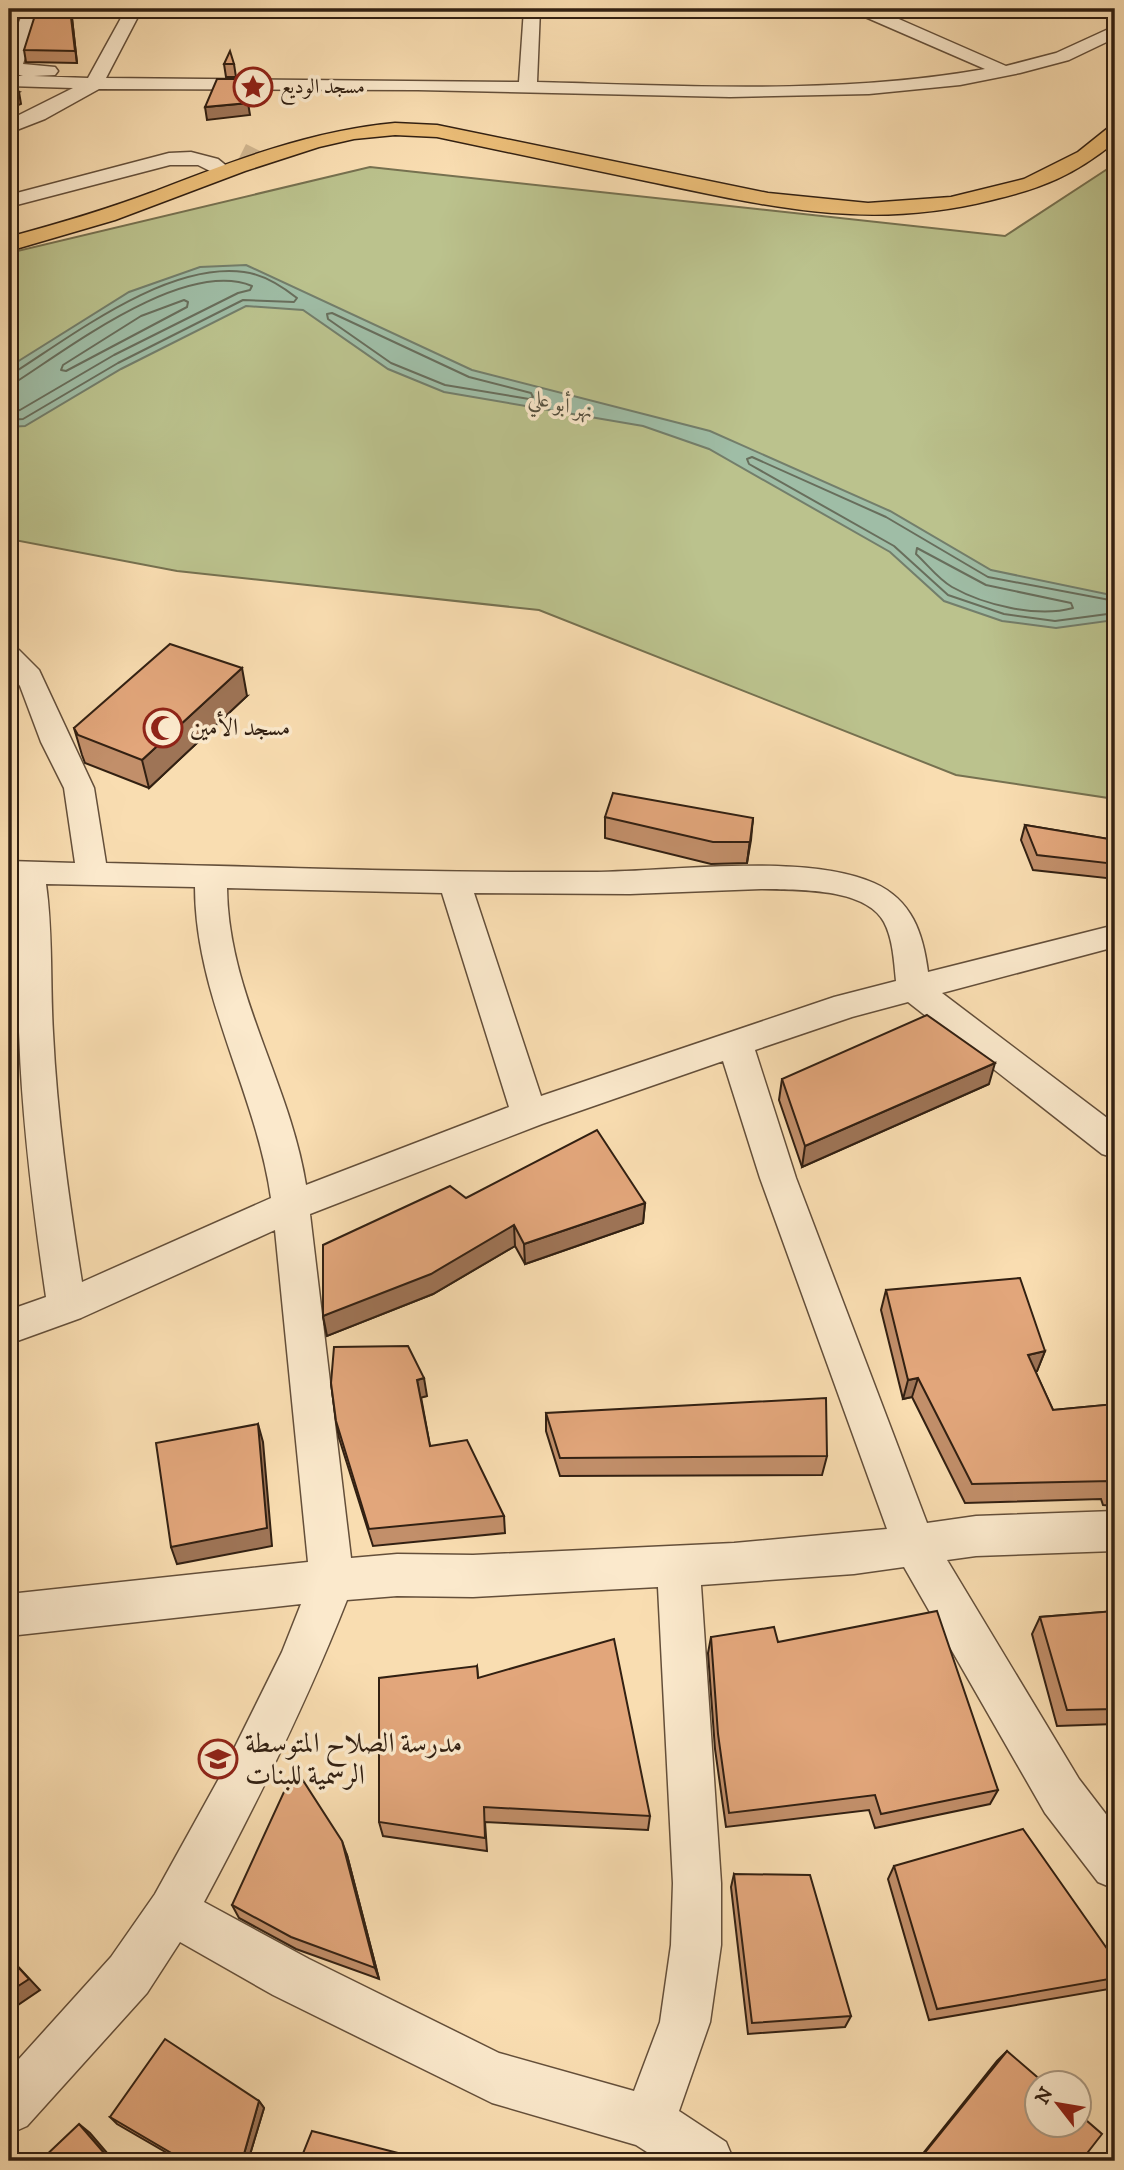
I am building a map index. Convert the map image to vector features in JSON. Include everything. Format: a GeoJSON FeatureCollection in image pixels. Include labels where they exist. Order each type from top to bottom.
{"type":"FeatureCollection","features":[{"type":"Feature","properties":{"kind":"main road"},"geometry":{"type":"LineString","coordinates":[[9,244],[121,211],[316,140],[383,128],[413,129],[495,143],[768,201],[822,207],[910,209],[991,195],[1032,184],[1085,156],[1112,138]]}},
{"type":"Feature","properties":{"kind":"main road"},"geometry":{"type":"LineString","coordinates":[[9,254],[128,221],[267,165],[347,144],[406,140],[561,168],[714,203],[820,220],[931,223],[1028,207],[1050,199]]}},
{"type":"Feature","properties":{"kind":"street"},"geometry":{"type":"LineString","coordinates":[[32,9],[13,67],[24,71],[88,77],[195,82],[734,92],[903,88],[949,83],[1070,56],[1115,31]]}},
{"type":"Feature","properties":{"kind":"street"},"geometry":{"type":"LineString","coordinates":[[9,127],[38,115],[88,77],[134,9]]}},
{"type":"Feature","properties":{"kind":"street"},"geometry":{"type":"LineString","coordinates":[[516,9],[531,9],[528,87]]}},
{"type":"Feature","properties":{"kind":"street"},"geometry":{"type":"LineString","coordinates":[[862,9],[1004,71]]}},
{"type":"Feature","properties":{"kind":"street"},"geometry":{"type":"LineString","coordinates":[[9,81],[88,77]]}},
{"type":"Feature","properties":{"kind":"street"},"geometry":{"type":"LineString","coordinates":[[71,187],[155,151],[190,143],[231,149]]}},
{"type":"Feature","properties":{"kind":"street"},"geometry":{"type":"LineString","coordinates":[[9,201],[184,158],[203,159],[224,172]]}},
{"type":"Feature","properties":{"kind":"street"},"geometry":{"type":"LineString","coordinates":[[9,656],[25,670],[34,686],[56,742],[79,788],[92,874]]}},
{"type":"Feature","properties":{"kind":"street"},"geometry":{"type":"LineString","coordinates":[[67,1306],[51,1204],[36,1034],[34,913],[19,873],[586,884],[771,880],[844,885],[883,901],[899,921],[908,944],[914,989],[1115,1144]]}},
{"type":"Feature","properties":{"kind":"street"},"geometry":{"type":"LineString","coordinates":[[9,2109],[129,1975],[172,1910],[239,1790],[299,1665],[332,1582],[291,1206],[282,1152],[231,995],[214,930],[209,899],[211,877]]}},
{"type":"Feature","properties":{"kind":"street"},"geometry":{"type":"LineString","coordinates":[[454,882],[529,1114]]}},
{"type":"Feature","properties":{"kind":"street"},"geometry":{"type":"LineString","coordinates":[[9,1327],[67,1306],[291,1206],[529,1114],[846,1006],[1115,936]]}},
{"type":"Feature","properties":{"kind":"street"},"geometry":{"type":"LineString","coordinates":[[735,1043],[778,1178],[914,1544],[1062,1796],[1115,1865]]}},
{"type":"Feature","properties":{"kind":"street"},"geometry":{"type":"LineString","coordinates":[[9,1615],[83,1609],[268,1586],[397,1576],[473,1576],[678,1566],[854,1554],[976,1536],[1115,1531]]}},
{"type":"Feature","properties":{"kind":"street"},"geometry":{"type":"LineString","coordinates":[[649,2122],[685,2022],[696,1945],[697,1883],[678,1566]]}},
{"type":"Feature","properties":{"kind":"street"},"geometry":{"type":"LineString","coordinates":[[172,1910],[291,1977],[492,2077],[649,2122],[708,2161]]}},
{"type":"Feature","properties":{"kind":"green space"},"geometry":{"type":"Polygon","coordinates":[[[1115,164],[1115,799],[956,775],[539,610],[177,571],[9,539],[9,253],[370,167],[1005,236],[1115,164]]]}},
{"type":"Feature","properties":{"kind":"water","name":"نهر أبو علي"},"geometry":{"type":"Polygon","coordinates":[[[246,265],[472,370],[710,431],[890,511],[991,570],[1115,594],[1115,620],[1056,628],[1002,621],[944,601],[890,552],[709,449],[643,426],[444,392],[388,369],[303,310],[246,306],[121,369],[25,426],[9,427],[9,367],[129,292],[200,267],[246,265]]]}},
{"type":"Feature","properties":{"kind":"building"},"geometry":{"type":"Polygon","coordinates":[[[9,9],[14,9],[9,24],[9,9]]]}},
{"type":"Feature","properties":{"kind":"building"},"geometry":{"type":"Polygon","coordinates":[[[37,9],[70,9],[75,51],[24,50],[37,9]]]}},
{"type":"Feature","properties":{"kind":"building"},"geometry":{"type":"Polygon","coordinates":[[[230,51],[234,64],[224,64],[230,51]]]}},
{"type":"Feature","properties":{"kind":"building"},"geometry":{"type":"Polygon","coordinates":[[[217,79],[240,79],[248,103],[205,107],[217,79]]]}},
{"type":"Feature","properties":{"kind":"building"},"geometry":{"type":"Polygon","coordinates":[[[9,89],[19,92],[9,96],[9,89]]]}},
{"type":"Feature","properties":{"kind":"building"},"geometry":{"type":"Polygon","coordinates":[[[170,644],[242,668],[142,760],[78,735],[74,728],[170,644]]]}},
{"type":"Feature","properties":{"kind":"building"},"geometry":{"type":"Polygon","coordinates":[[[613,793],[753,818],[750,842],[713,842],[605,817],[613,793]]]}},
{"type":"Feature","properties":{"kind":"building"},"geometry":{"type":"Polygon","coordinates":[[[1025,825],[1115,840],[1115,864],[1037,855],[1025,825]]]}},
{"type":"Feature","properties":{"kind":"building"},"geometry":{"type":"Polygon","coordinates":[[[927,1015],[995,1063],[805,1146],[782,1079],[927,1015]]]}},
{"type":"Feature","properties":{"kind":"building"},"geometry":{"type":"Polygon","coordinates":[[[597,1130],[645,1203],[524,1244],[514,1225],[431,1274],[323,1316],[323,1245],[450,1186],[466,1198],[597,1130]]]}},
{"type":"Feature","properties":{"kind":"building"},"geometry":{"type":"Polygon","coordinates":[[[1020,1278],[1045,1351],[1028,1355],[1053,1410],[1115,1404],[1115,1487],[1111,1481],[972,1484],[918,1378],[908,1380],[886,1290],[1020,1278]]]}},
{"type":"Feature","properties":{"kind":"building"},"geometry":{"type":"Polygon","coordinates":[[[408,1346],[424,1378],[417,1380],[430,1446],[467,1440],[504,1516],[369,1529],[336,1421],[331,1383],[334,1347],[408,1346]]]}},
{"type":"Feature","properties":{"kind":"building"},"geometry":{"type":"Polygon","coordinates":[[[826,1398],[827,1456],[560,1458],[546,1413],[826,1398]]]}},
{"type":"Feature","properties":{"kind":"building"},"geometry":{"type":"Polygon","coordinates":[[[258,1424],[267,1528],[171,1547],[156,1443],[258,1424]]]}},
{"type":"Feature","properties":{"kind":"building"},"geometry":{"type":"Polygon","coordinates":[[[937,1611],[998,1790],[881,1814],[875,1795],[729,1813],[718,1734],[711,1637],[774,1627],[778,1642],[937,1611]]]}},
{"type":"Feature","properties":{"kind":"building"},"geometry":{"type":"Polygon","coordinates":[[[1115,1611],[1115,1709],[1067,1710],[1040,1617],[1115,1611]]]}},
{"type":"Feature","properties":{"kind":"building"},"geometry":{"type":"Polygon","coordinates":[[[614,1639],[650,1816],[484,1807],[485,1838],[379,1822],[379,1678],[477,1666],[478,1678],[614,1639]]]}},
{"type":"Feature","properties":{"kind":"building"},"geometry":{"type":"Polygon","coordinates":[[[295,1768],[342,1841],[375,1968],[291,1937],[232,1905],[295,1768]]]}},
{"type":"Feature","properties":{"kind":"building"},"geometry":{"type":"Polygon","coordinates":[[[1023,1829],[1115,1960],[1115,1978],[937,2009],[894,1866],[1023,1829]]]}},
{"type":"Feature","properties":{"kind":"building"},"geometry":{"type":"Polygon","coordinates":[[[734,1874],[810,1875],[851,2016],[752,2023],[734,1874]]]}},
{"type":"Feature","properties":{"kind":"building"},"geometry":{"type":"Polygon","coordinates":[[[9,1957],[29,1979],[9,1992],[9,1957]]]}},
{"type":"Feature","properties":{"kind":"building"},"geometry":{"type":"Polygon","coordinates":[[[165,2039],[259,2101],[242,2161],[185,2161],[110,2117],[165,2039]]]}},
{"type":"Feature","properties":{"kind":"building"},"geometry":{"type":"Polygon","coordinates":[[[1007,2051],[1027,2068],[1023,2068],[1023,2138],[1092,2138],[1092,2125],[1102,2134],[1081,2161],[918,2161],[1007,2051]]]}},
{"type":"Feature","properties":{"kind":"building"},"geometry":{"type":"Polygon","coordinates":[[[79,2124],[111,2161],[40,2161],[79,2124]]]}},
{"type":"Feature","properties":{"kind":"building"},"geometry":{"type":"Polygon","coordinates":[[[312,2131],[406,2155],[405,2161],[300,2161],[312,2131]]]}},
{"type":"Feature","properties":{"kind":"tunnel"},"geometry":{"type":"LineString","coordinates":[[242,152],[264,163]]}},
{"type":"Feature","properties":{"kind":"place","name":"مسجد الوديع"},"geometry":{"type":"Point","coordinates":[253,87]}},
{"type":"Feature","properties":{"kind":"place","name":"مسجد الأمين"},"geometry":{"type":"Point","coordinates":[163,728]}},
{"type":"Feature","properties":{"kind":"place","name":"مدرسة الصلاح المتوسطة الرسمية للبنات"},"geometry":{"type":"Point","coordinates":[218,1759]}}]}
